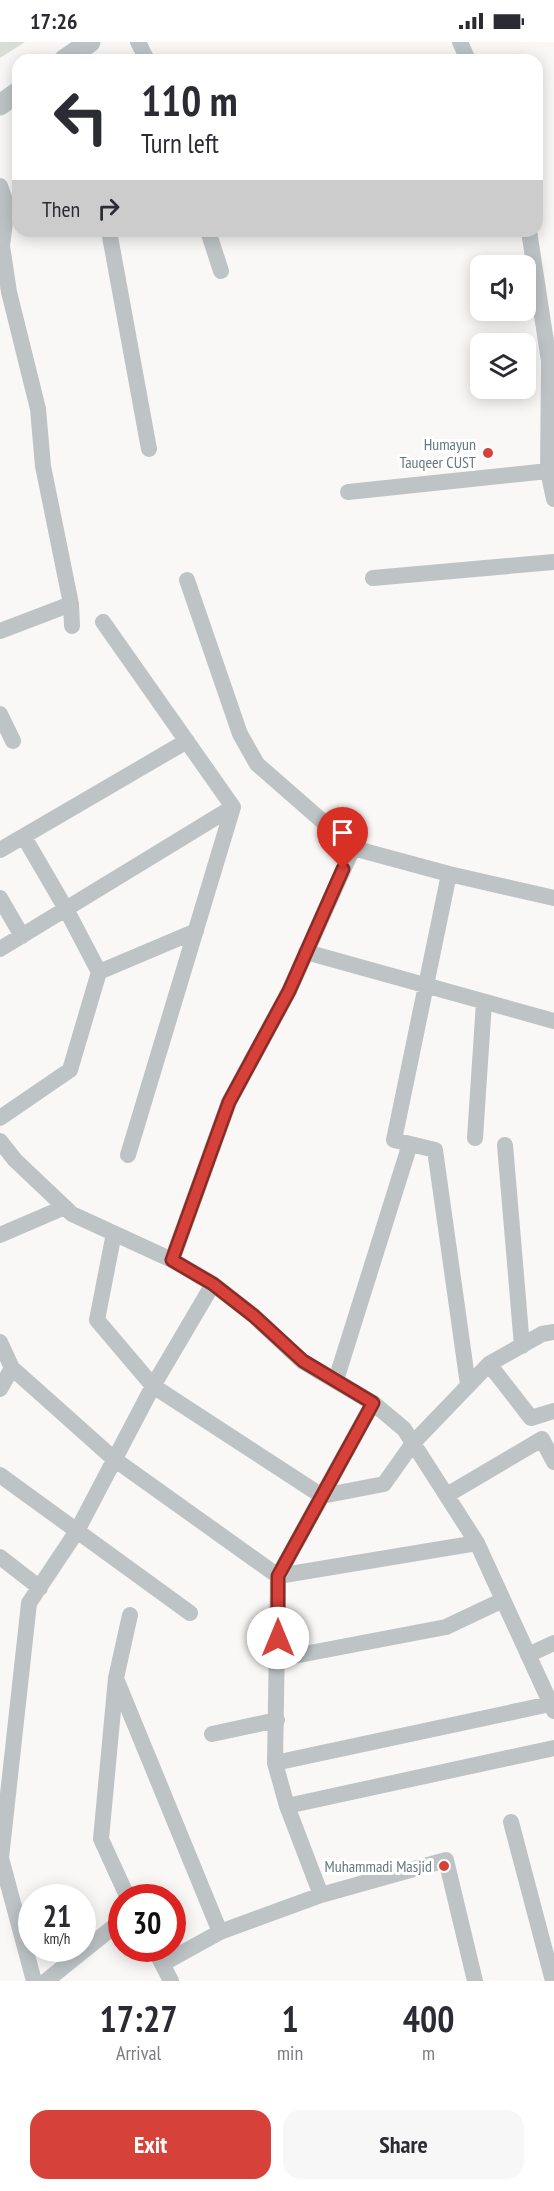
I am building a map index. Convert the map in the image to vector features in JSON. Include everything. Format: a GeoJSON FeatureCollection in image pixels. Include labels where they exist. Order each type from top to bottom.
{"type":"FeatureCollection","features":[{"type":"Feature","properties":{"kind":"street"},"geometry":{"type":"LineString","coordinates":[[73,54],[90,42]]}},
{"type":"Feature","properties":{"kind":"street"},"geometry":{"type":"LineString","coordinates":[[0,186],[7,206],[2,246],[9,292],[38,409],[43,466],[71,604],[72,626]]}},
{"type":"Feature","properties":{"kind":"street"},"geometry":{"type":"LineString","coordinates":[[110,237],[149,449]]}},
{"type":"Feature","properties":{"kind":"street"},"geometry":{"type":"LineString","coordinates":[[210,237],[221,271]]}},
{"type":"Feature","properties":{"kind":"street"},"geometry":{"type":"LineString","coordinates":[[531,237],[545,280],[549,361],[548,471],[554,500]]}},
{"type":"Feature","properties":{"kind":"street"},"geometry":{"type":"LineString","coordinates":[[348,492],[548,471]]}},
{"type":"Feature","properties":{"kind":"street"},"geometry":{"type":"LineString","coordinates":[[373,578],[554,562]]}},
{"type":"Feature","properties":{"kind":"street"},"geometry":{"type":"LineString","coordinates":[[187,580],[240,734],[257,764],[353,848],[449,874],[554,898]]}},
{"type":"Feature","properties":{"kind":"street"},"geometry":{"type":"LineString","coordinates":[[0,631],[71,604]]}},
{"type":"Feature","properties":{"kind":"street"},"geometry":{"type":"LineString","coordinates":[[103,622],[233,807]]}},
{"type":"Feature","properties":{"kind":"street"},"geometry":{"type":"LineString","coordinates":[[0,714],[13,741]]}},
{"type":"Feature","properties":{"kind":"street"},"geometry":{"type":"LineString","coordinates":[[0,850],[187,741]]}},
{"type":"Feature","properties":{"kind":"street"},"geometry":{"type":"LineString","coordinates":[[0,949],[233,807]]}},
{"type":"Feature","properties":{"kind":"street"},"geometry":{"type":"LineString","coordinates":[[128,1155],[233,807]]}},
{"type":"Feature","properties":{"kind":"street"},"geometry":{"type":"LineString","coordinates":[[0,1118],[70,1070],[99,972],[24,837]]}},
{"type":"Feature","properties":{"kind":"street"},"geometry":{"type":"LineString","coordinates":[[172,1260],[229,1102],[289,991],[353,848]]}},
{"type":"Feature","properties":{"kind":"street"},"geometry":{"type":"LineString","coordinates":[[449,874],[394,1140],[435,1150],[468,1385]]}},
{"type":"Feature","properties":{"kind":"street"},"geometry":{"type":"LineString","coordinates":[[0,898],[22,936]]}},
{"type":"Feature","properties":{"kind":"street"},"geometry":{"type":"LineString","coordinates":[[99,972],[196,931]]}},
{"type":"Feature","properties":{"kind":"street"},"geometry":{"type":"LineString","coordinates":[[306,952],[554,1021]]}},
{"type":"Feature","properties":{"kind":"street"},"geometry":{"type":"LineString","coordinates":[[475,1138],[484,1002]]}},
{"type":"Feature","properties":{"kind":"street"},"geometry":{"type":"LineString","coordinates":[[0,1141],[7,1162],[72,1214],[172,1260],[213,1284],[254,1316],[303,1361],[373,1403],[404,1429],[477,1543],[552,1707],[275,1763]]}},
{"type":"Feature","properties":{"kind":"street"},"geometry":{"type":"LineString","coordinates":[[336,1380],[410,1144]]}},
{"type":"Feature","properties":{"kind":"street"},"geometry":{"type":"LineString","coordinates":[[505,1145],[522,1346]]}},
{"type":"Feature","properties":{"kind":"street"},"geometry":{"type":"LineString","coordinates":[[0,1235],[65,1207]]}},
{"type":"Feature","properties":{"kind":"street"},"geometry":{"type":"LineString","coordinates":[[114,1233],[97,1320],[153,1386],[322,1496],[384,1484],[413,1443],[489,1364],[542,1334],[554,1332]]}},
{"type":"Feature","properties":{"kind":"street"},"geometry":{"type":"LineString","coordinates":[[34,1981],[1,1858],[29,1604],[78,1532],[153,1386],[213,1284]]}},
{"type":"Feature","properties":{"kind":"street"},"geometry":{"type":"LineString","coordinates":[[0,1342],[12,1368],[114,1459],[278,1576],[477,1543]]}},
{"type":"Feature","properties":{"kind":"street"},"geometry":{"type":"LineString","coordinates":[[489,1364],[531,1418],[554,1411]]}},
{"type":"Feature","properties":{"kind":"street"},"geometry":{"type":"LineString","coordinates":[[0,1389],[12,1368]]}},
{"type":"Feature","properties":{"kind":"street"},"geometry":{"type":"LineString","coordinates":[[321,1894],[287,1806],[275,1763],[278,1576],[373,1403]]}},
{"type":"Feature","properties":{"kind":"street"},"geometry":{"type":"LineString","coordinates":[[447,1495],[542,1439],[554,1462]]}},
{"type":"Feature","properties":{"kind":"street"},"geometry":{"type":"LineString","coordinates":[[0,1475],[190,1613]]}},
{"type":"Feature","properties":{"kind":"street"},"geometry":{"type":"LineString","coordinates":[[0,1557],[40,1588]]}},
{"type":"Feature","properties":{"kind":"street"},"geometry":{"type":"LineString","coordinates":[[278,1659],[446,1628],[503,1600]]}},
{"type":"Feature","properties":{"kind":"street"},"geometry":{"type":"LineString","coordinates":[[122,1884],[101,1839],[116,1678],[130,1615]]}},
{"type":"Feature","properties":{"kind":"street"},"geometry":{"type":"LineString","coordinates":[[528,1656],[554,1643]]}},
{"type":"Feature","properties":{"kind":"street"},"geometry":{"type":"LineString","coordinates":[[116,1678],[220,1932]]}},
{"type":"Feature","properties":{"kind":"street"},"geometry":{"type":"LineString","coordinates":[[212,1734],[277,1720]]}},
{"type":"Feature","properties":{"kind":"street"},"geometry":{"type":"LineString","coordinates":[[287,1806],[554,1748]]}},
{"type":"Feature","properties":{"kind":"street"},"geometry":{"type":"LineString","coordinates":[[512,1822],[547,1934],[553,1981]]}},
{"type":"Feature","properties":{"kind":"street"},"geometry":{"type":"LineString","coordinates":[[171,1981],[162,1964],[220,1932],[321,1894],[446,1860],[475,1981]]}},
{"type":"Feature","properties":{"kind":"street"},"geometry":{"type":"LineString","coordinates":[[46,1981],[108,1931]]}},
{"type":"Feature","properties":{"kind":"shaded area"},"geometry":{"type":"Polygon","coordinates":[[[0,42],[25,42],[0,58],[0,42]]]}},
{"type":"Feature","properties":{"kind":"place","name":"Humayun Tauqeer CUST"},"geometry":{"type":"Point","coordinates":[488,453]}},
{"type":"Feature","properties":{"kind":"place","name":"Muhammadi Masjid"},"geometry":{"type":"Point","coordinates":[444,1866]}},
{"type":"Feature","properties":{"kind":"route"},"geometry":{"type":"LineString","coordinates":[[278,1638],[278,1576],[373,1403],[303,1361],[254,1316],[213,1284],[172,1260],[229,1102],[289,991],[343,869]]}}]}
